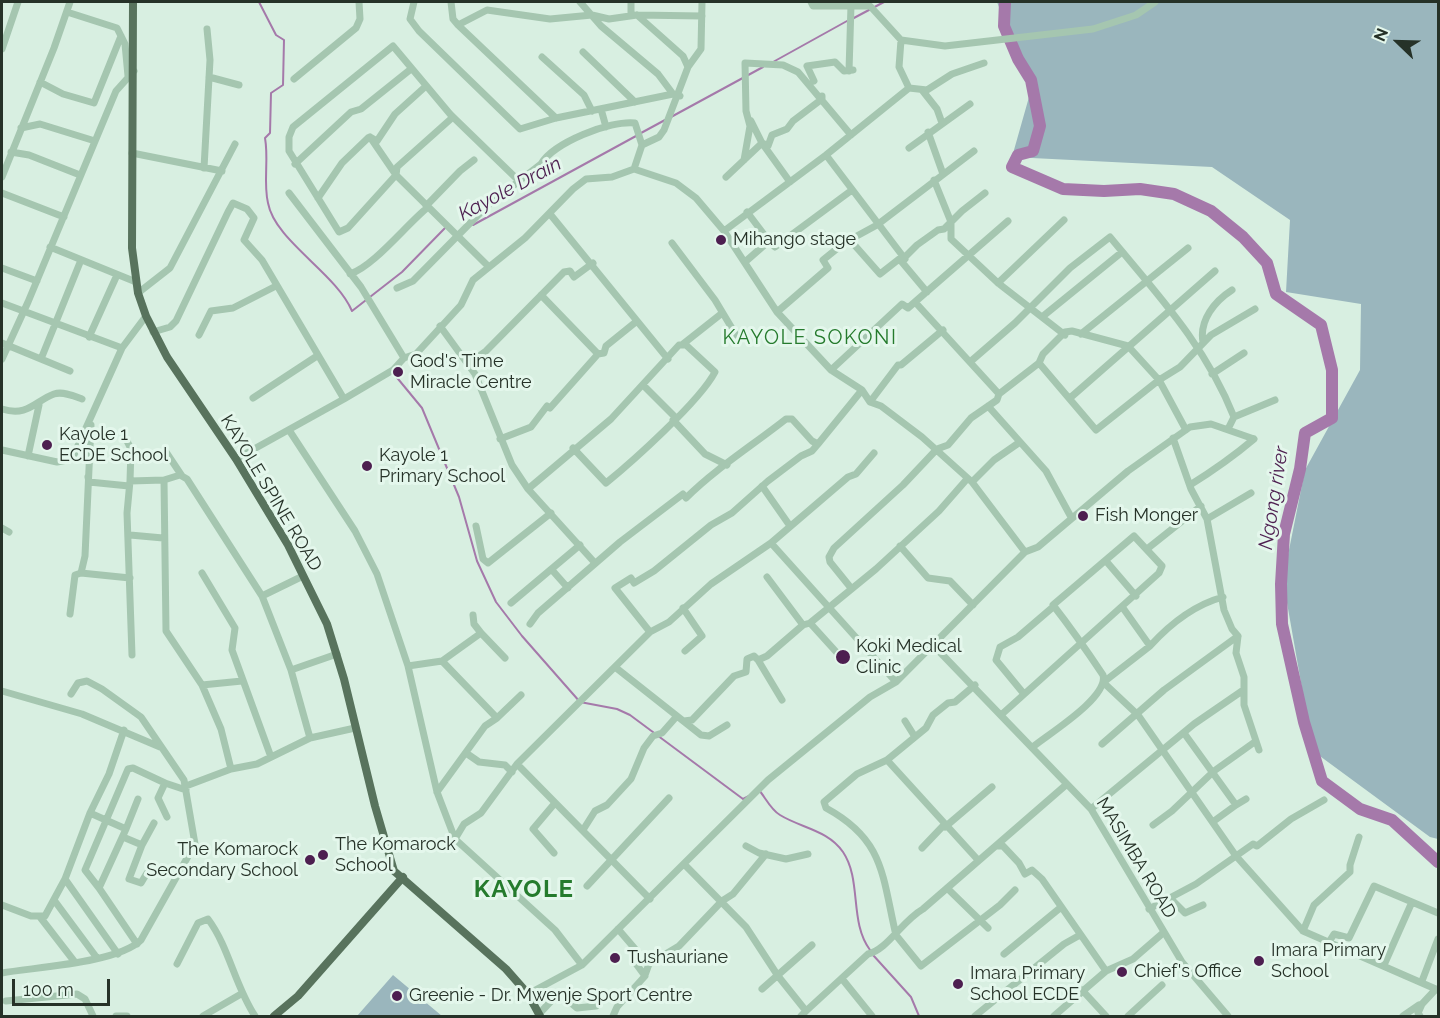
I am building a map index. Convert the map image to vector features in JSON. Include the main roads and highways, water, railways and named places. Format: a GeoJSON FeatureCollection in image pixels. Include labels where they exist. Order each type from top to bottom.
{"type":"FeatureCollection","features":[{"type":"Feature","properties":{"kind":"main road","name":"KAYOLE SPINE ROAD"},"geometry":{"type":"LineString","coordinates":[[133,2],[132,248],[138,293],[146,316],[153,332],[236,459],[288,545],[327,624],[394,871],[506,969],[528,994],[539,1015]]}},
{"type":"Feature","properties":{"kind":"main road"},"geometry":{"type":"LineString","coordinates":[[274,1017],[298,996],[403,877]]}},
{"type":"Feature","properties":{"kind":"waterway","name":"Kayole Drain"},"geometry":{"type":"LineString","coordinates":[[259,2],[276,35],[284,40],[283,85],[271,93],[270,133],[265,138],[268,203],[282,231],[333,283],[352,311],[402,272],[445,228]]}},
{"type":"Feature","properties":{"kind":"waterway","name":"Kayole Drain"},"geometry":{"type":"LineString","coordinates":[[852,19],[884,2]]}},
{"type":"Feature","properties":{"kind":"waterway","name":"Ngong river"},"geometry":{"type":"LineString","coordinates":[[1005,2],[1004,26],[1018,59],[1031,80],[1040,126],[1033,151],[1018,155],[1012,167],[1063,189],[1104,191],[1140,189],[1174,194],[1211,211],[1243,237],[1267,263],[1276,294],[1321,325],[1332,370],[1332,418],[1305,433],[1300,469],[1284,534],[1281,584],[1282,624],[1304,722],[1322,781],[1360,809],[1392,820],[1438,862]]}},
{"type":"Feature","properties":{"kind":"waterway","name":"Kayole Drain"},"geometry":{"type":"LineString","coordinates":[[773,62],[847,21]]}},
{"type":"Feature","properties":{"kind":"waterway","name":"Kayole Drain"},"geometry":{"type":"LineString","coordinates":[[671,117],[763,67]]}},
{"type":"Feature","properties":{"kind":"waterway","name":"Kayole Drain"},"geometry":{"type":"LineString","coordinates":[[641,133],[665,120]]}},
{"type":"Feature","properties":{"kind":"waterway","name":"Kayole Drain"},"geometry":{"type":"LineString","coordinates":[[473,225],[636,136]]}},
{"type":"Feature","properties":{"kind":"waterway","name":"Kayole Drain"},"geometry":{"type":"LineString","coordinates":[[394,374],[422,408],[459,497],[477,561],[496,602],[522,636],[580,702],[617,709],[630,715],[743,799],[749,796]]}},
{"type":"Feature","properties":{"kind":"waterway"},"geometry":{"type":"LineString","coordinates":[[759,790],[777,813],[822,834],[843,852],[852,875],[860,927],[870,950]]}},
{"type":"Feature","properties":{"kind":"waterway"},"geometry":{"type":"LineString","coordinates":[[873,955],[911,997],[919,1016]]}},
{"type":"Feature","properties":{"kind":"place","name":"Mihango stage"},"geometry":{"type":"Point","coordinates":[721,240]}},
{"type":"Feature","properties":{"kind":"place","name":"God's Time Miracle Centre"},"geometry":{"type":"Point","coordinates":[398,372]}},
{"type":"Feature","properties":{"kind":"place","name":"Kayole 1 ECDE School"},"geometry":{"type":"Point","coordinates":[47,445]}},
{"type":"Feature","properties":{"kind":"place","name":"Kayole 1 Primary School"},"geometry":{"type":"Point","coordinates":[367,466]}},
{"type":"Feature","properties":{"kind":"place","name":"Fish Monger"},"geometry":{"type":"Point","coordinates":[1083,516]}},
{"type":"Feature","properties":{"kind":"place","name":"Koki Medical Clinic"},"geometry":{"type":"Point","coordinates":[843,657]}},
{"type":"Feature","properties":{"kind":"place","name":"The Komarock School"},"geometry":{"type":"Point","coordinates":[323,855]}},
{"type":"Feature","properties":{"kind":"place","name":"The Komarock Secondary School"},"geometry":{"type":"Point","coordinates":[310,860]}},
{"type":"Feature","properties":{"kind":"place","name":"Tushauriane"},"geometry":{"type":"Point","coordinates":[615,958]}},
{"type":"Feature","properties":{"kind":"place","name":"Imara Primary School"},"geometry":{"type":"Point","coordinates":[1259,961]}},
{"type":"Feature","properties":{"kind":"place","name":"Chief's Office"},"geometry":{"type":"Point","coordinates":[1122,972]}},
{"type":"Feature","properties":{"kind":"place","name":"Imara Primary School ECDE"},"geometry":{"type":"Point","coordinates":[958,984]}},
{"type":"Feature","properties":{"kind":"place","name":"Greenie - Dr. Mwenje Sport Centre"},"geometry":{"type":"Point","coordinates":[397,996]}},
{"type":"Feature","properties":{"kind":"district","name":"KAYOLE SOKONI"},"geometry":{"type":"Point","coordinates":[810,338]}},
{"type":"Feature","properties":{"kind":"district","name":"KAYOLE"},"geometry":{"type":"Point","coordinates":[524,890]}}]}
